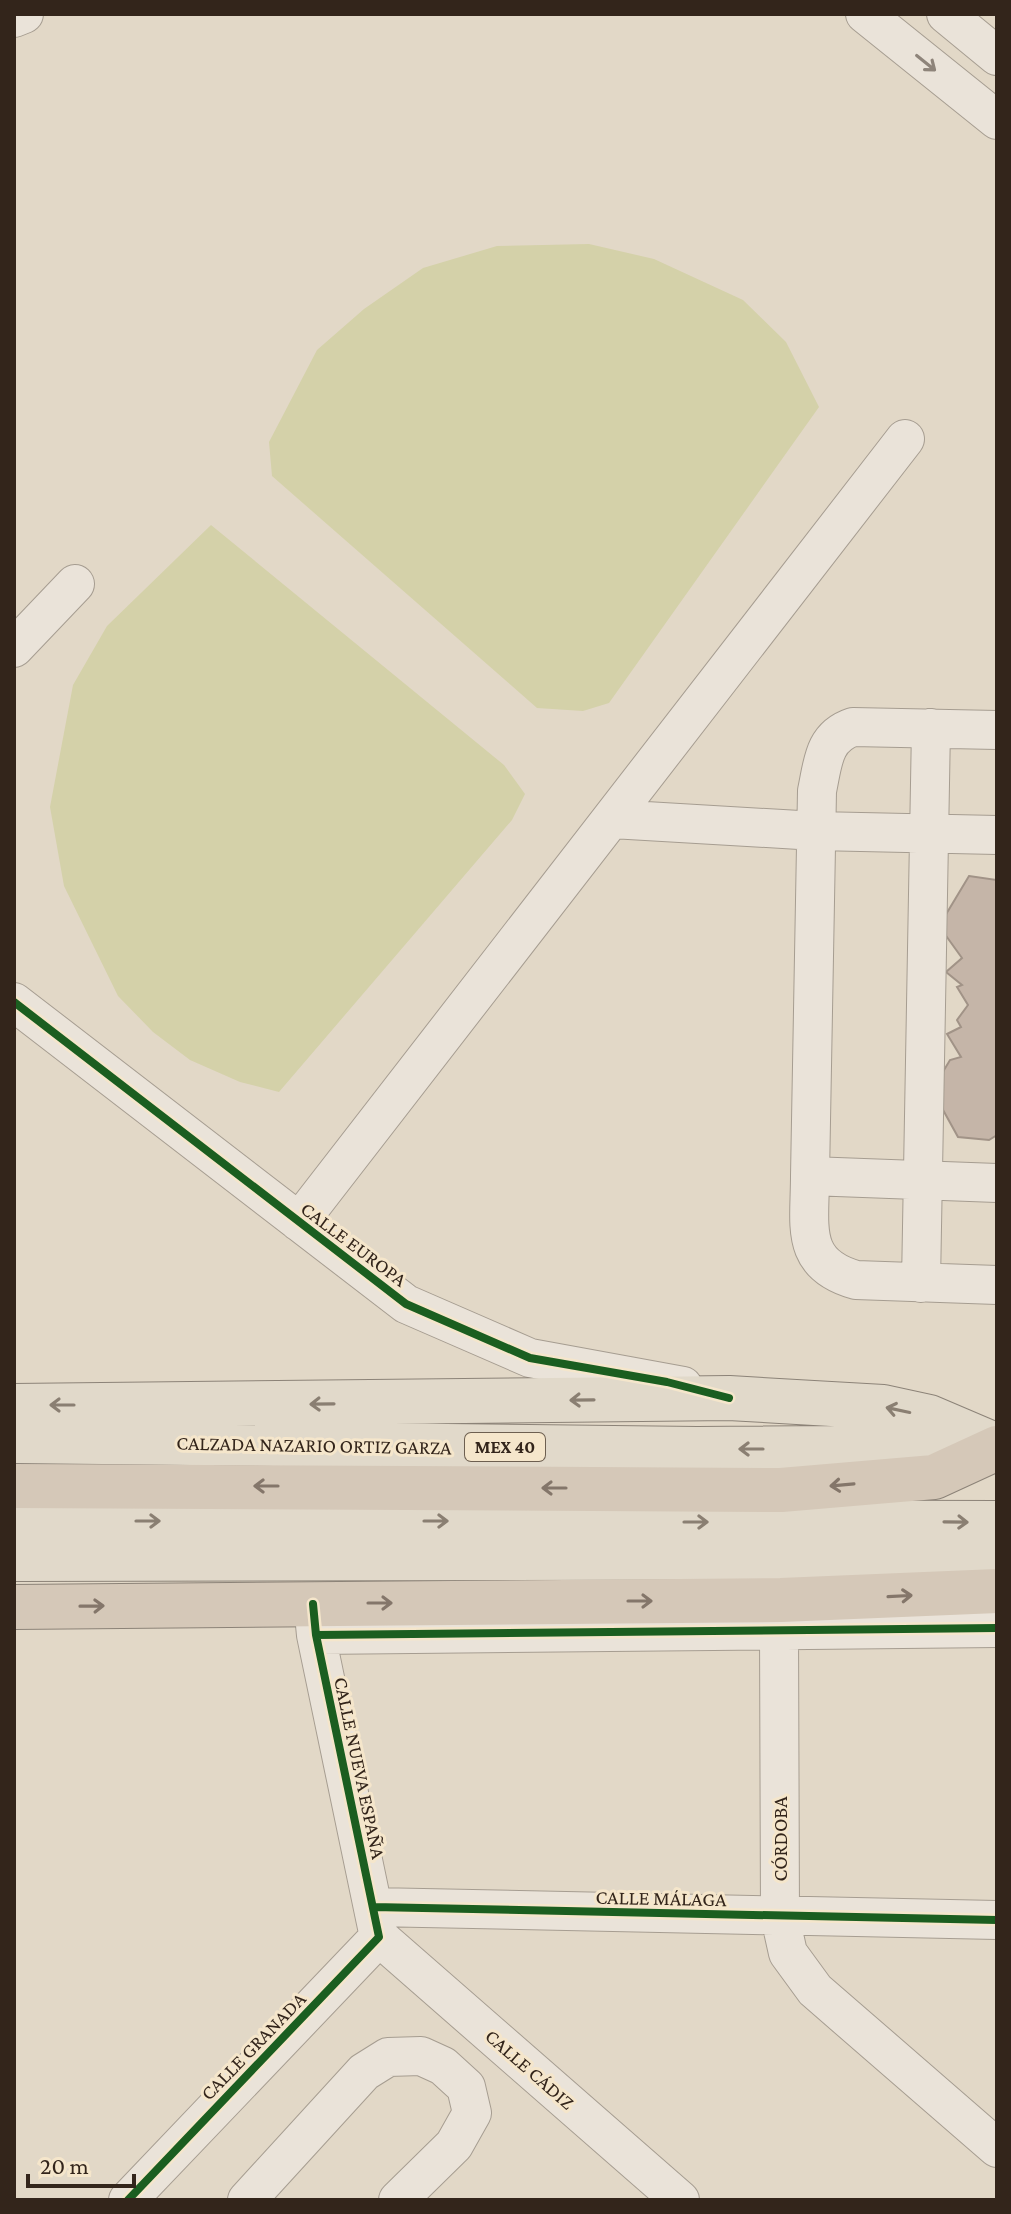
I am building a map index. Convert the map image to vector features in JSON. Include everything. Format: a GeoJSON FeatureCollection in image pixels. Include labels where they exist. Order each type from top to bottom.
{"type":"FeatureCollection","features":[{"type":"Feature","properties":{"kind":"highway"},"geometry":{"type":"LineString","coordinates":[[14,1486],[781,1490],[934,1477],[997,1447]]}},
{"type":"Feature","properties":{"kind":"highway"},"geometry":{"type":"LineString","coordinates":[[14,1607],[314,1620],[997,1591]]}},
{"type":"Feature","properties":{"kind":"main road"},"geometry":{"type":"LineString","coordinates":[[14,1406],[729,1398],[883,1407],[929,1417],[997,1447]]}},
{"type":"Feature","properties":{"kind":"main road","name":"CALZADA NAZARIO ORTIZ GARZA"},"geometry":{"type":"LineString","coordinates":[[14,1441],[697,1449],[997,1447]]}},
{"type":"Feature","properties":{"kind":"main road"},"geometry":{"type":"LineString","coordinates":[[14,1521],[997,1523]]}},
{"type":"Feature","properties":{"kind":"main road"},"geometry":{"type":"LineString","coordinates":[[14,1559],[997,1557]]}},
{"type":"Feature","properties":{"kind":"street"},"geometry":{"type":"LineString","coordinates":[[14,18],[24,14]]}},
{"type":"Feature","properties":{"kind":"street"},"geometry":{"type":"LineString","coordinates":[[865,14],[997,120]]}},
{"type":"Feature","properties":{"kind":"street"},"geometry":{"type":"LineString","coordinates":[[946,14],[997,56]]}},
{"type":"Feature","properties":{"kind":"street"},"geometry":{"type":"LineString","coordinates":[[299,1222],[905,439]]}},
{"type":"Feature","properties":{"kind":"street"},"geometry":{"type":"LineString","coordinates":[[14,648],[75,584]]}},
{"type":"Feature","properties":{"kind":"street"},"geometry":{"type":"LineString","coordinates":[[997,730],[853,727],[841,731],[826,749],[817,791],[810,1176],[810,1233],[817,1258],[835,1274],[856,1280],[997,1285]]}},
{"type":"Feature","properties":{"kind":"street"},"geometry":{"type":"LineString","coordinates":[[921,1283],[931,728]]}},
{"type":"Feature","properties":{"kind":"street"},"geometry":{"type":"LineString","coordinates":[[612,819],[816,831],[997,835]]}},
{"type":"Feature","properties":{"kind":"street","name":"CALLE EUROPA"},"geometry":{"type":"LineString","coordinates":[[14,1002],[406,1304],[530,1358],[667,1382],[729,1398]]}},
{"type":"Feature","properties":{"kind":"street"},"geometry":{"type":"LineString","coordinates":[[810,1176],[997,1183]]}},
{"type":"Feature","properties":{"kind":"street"},"geometry":{"type":"LineString","coordinates":[[314,1620],[779,1630],[997,1628]]}},
{"type":"Feature","properties":{"kind":"street","name":"CALLE NUEVA ESPAÑA"},"geometry":{"type":"LineString","coordinates":[[314,1620],[376,1922]]}},
{"type":"Feature","properties":{"kind":"street","name":"CÓRDOBA"},"geometry":{"type":"LineString","coordinates":[[779,1630],[780,1917],[788,1953],[815,1990],[997,2148]]}},
{"type":"Feature","properties":{"kind":"street","name":"CALLE MÁLAGA"},"geometry":{"type":"LineString","coordinates":[[376,1922],[780,1917],[997,1920]]}},
{"type":"Feature","properties":{"kind":"street","name":"CALLE GRANADA"},"geometry":{"type":"LineString","coordinates":[[128,2200],[376,1922]]}},
{"type":"Feature","properties":{"kind":"street","name":"CALLE CÁDIZ"},"geometry":{"type":"LineString","coordinates":[[376,1922],[680,2200]]}},
{"type":"Feature","properties":{"kind":"street"},"geometry":{"type":"LineString","coordinates":[[247,2200],[364,2072],[388,2057],[421,2056],[443,2066],[466,2087],[472,2113],[454,2145],[398,2200]]}},
{"type":"Feature","properties":{"kind":"shaded area"},"geometry":{"type":"Polygon","coordinates":[[[589,244],[654,259],[743,300],[786,342],[819,407],[609,703],[583,711],[537,708],[272,476],[269,442],[317,350],[364,309],[423,268],[497,246],[589,244]]]}},
{"type":"Feature","properties":{"kind":"shaded area"},"geometry":{"type":"Polygon","coordinates":[[[211,525],[504,765],[525,794],[512,820],[279,1092],[240,1082],[190,1060],[153,1032],[118,996],[64,886],[50,807],[73,685],[107,626],[211,525]]]}},
{"type":"Feature","properties":{"kind":"building"},"geometry":{"type":"Polygon","coordinates":[[[969,876],[997,880],[997,1135],[989,1140],[958,1137],[932,1090],[950,1060],[961,1057],[947,1034],[961,1027],[957,1020],[968,1005],[957,987],[962,985],[946,972],[962,958],[939,926],[969,876]]]}},
{"type":"Feature","properties":{"kind":"cycle path"},"geometry":{"type":"LineString","coordinates":[[14,1002],[406,1304],[530,1358],[667,1382],[729,1398]]}},
{"type":"Feature","properties":{"kind":"cycle path"},"geometry":{"type":"LineString","coordinates":[[128,2200],[379,1937],[316,1635],[313,1604]]}},
{"type":"Feature","properties":{"kind":"cycle path"},"geometry":{"type":"LineString","coordinates":[[316,1635],[997,1628]]}},
{"type":"Feature","properties":{"kind":"cycle path"},"geometry":{"type":"LineString","coordinates":[[373,1907],[997,1920]]}}]}
